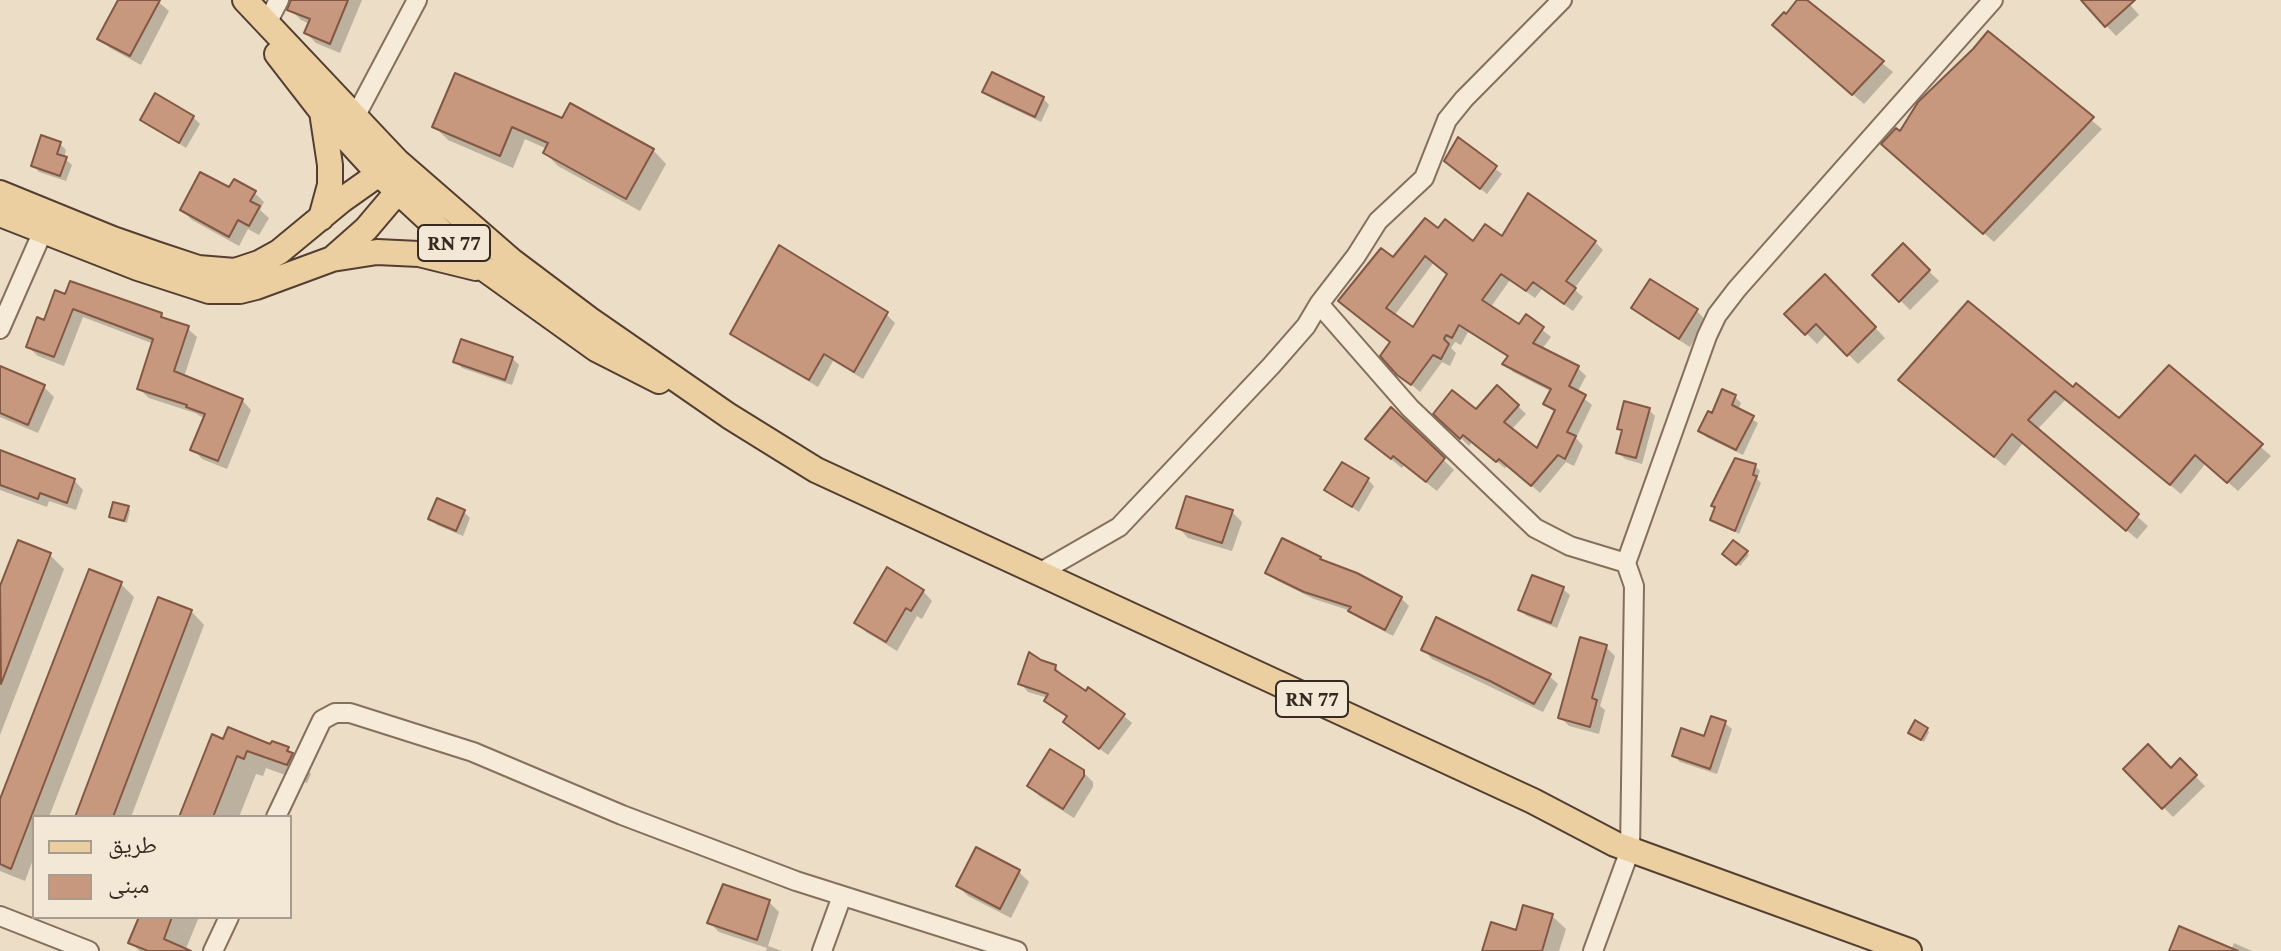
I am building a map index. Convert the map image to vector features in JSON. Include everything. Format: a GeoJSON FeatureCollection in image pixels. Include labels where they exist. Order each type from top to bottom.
{"type":"FeatureCollection","features":[{"type":"Feature","properties":{"kind":"main road","name":"RN 77"},"geometry":{"type":"LineString","coordinates":[[238,0],[322,112],[396,176],[589,319],[729,416],[816,470],[1533,801],[1630,850],[1909,951]]}},
{"type":"Feature","properties":{"kind":"main road","name":"RN 77"},"geometry":{"type":"LineString","coordinates":[[245,0],[355,117],[396,176],[486,270],[596,349],[729,416]]}},
{"type":"Feature","properties":{"kind":"main road"},"geometry":{"type":"LineString","coordinates":[[321,218],[330,185],[322,112]]}},
{"type":"Feature","properties":{"kind":"main road"},"geometry":{"type":"LineString","coordinates":[[0,193],[113,239],[198,268],[235,271],[259,263],[296,240],[342,200],[396,176]]}},
{"type":"Feature","properties":{"kind":"main road"},"geometry":{"type":"LineString","coordinates":[[332,259],[366,229],[396,176]]}},
{"type":"Feature","properties":{"kind":"main road"},"geometry":{"type":"LineString","coordinates":[[0,214],[138,268],[209,291],[240,291],[332,259],[377,252],[404,253],[486,270]]}},
{"type":"Feature","properties":{"kind":"street"},"geometry":{"type":"LineString","coordinates":[[267,23],[279,0]]}},
{"type":"Feature","properties":{"kind":"street"},"geometry":{"type":"LineString","coordinates":[[355,117],[417,0]]}},
{"type":"Feature","properties":{"kind":"street"},"geometry":{"type":"LineString","coordinates":[[1039,573],[1119,527],[1131,516],[1306,326],[1378,221],[1424,178],[1447,120],[1562,0]]}},
{"type":"Feature","properties":{"kind":"street"},"geometry":{"type":"LineString","coordinates":[[1593,951],[1630,850],[1634,586],[1626,563],[1717,315],[1993,0]]}},
{"type":"Feature","properties":{"kind":"street"},"geometry":{"type":"LineString","coordinates":[[0,329],[43,231]]}},
{"type":"Feature","properties":{"kind":"street"},"geometry":{"type":"LineString","coordinates":[[1319,304],[1410,408],[1535,528],[1570,546],[1626,563]]}},
{"type":"Feature","properties":{"kind":"street"},"geometry":{"type":"LineString","coordinates":[[277,815],[322,720],[335,713],[350,713],[473,752],[622,815],[796,881],[1017,951]]}},
{"type":"Feature","properties":{"kind":"street"},"geometry":{"type":"LineString","coordinates":[[822,951],[842,896]]}},
{"type":"Feature","properties":{"kind":"street"},"geometry":{"type":"LineString","coordinates":[[0,916],[89,951]]}},
{"type":"Feature","properties":{"kind":"street"},"geometry":{"type":"LineString","coordinates":[[213,951],[228,919]]}},
{"type":"Feature","properties":{"kind":"building"},"geometry":{"type":"Polygon","coordinates":[[[118,0],[160,0],[130,56],[97,39],[118,0]]]}},
{"type":"Feature","properties":{"kind":"building"},"geometry":{"type":"Polygon","coordinates":[[[291,0],[348,0],[330,44],[304,33],[310,19],[287,10],[291,0]]]}},
{"type":"Feature","properties":{"kind":"building"},"geometry":{"type":"Polygon","coordinates":[[[1797,0],[1807,0],[1884,61],[1852,95],[1772,25],[1797,0]]]}},
{"type":"Feature","properties":{"kind":"building"},"geometry":{"type":"Polygon","coordinates":[[[2081,0],[2135,0],[2105,27],[2081,0]]]}},
{"type":"Feature","properties":{"kind":"building"},"geometry":{"type":"Polygon","coordinates":[[[1988,31],[2094,117],[1983,234],[1881,144],[1896,128],[1900,131],[1918,102],[1988,31]]]}},
{"type":"Feature","properties":{"kind":"building"},"geometry":{"type":"Polygon","coordinates":[[[992,72],[1044,97],[1035,117],[982,92],[992,72]]]}},
{"type":"Feature","properties":{"kind":"building"},"geometry":{"type":"Polygon","coordinates":[[[455,73],[562,118],[570,103],[654,149],[626,199],[543,153],[548,143],[512,127],[500,156],[432,127],[455,73]]]}},
{"type":"Feature","properties":{"kind":"building"},"geometry":{"type":"Polygon","coordinates":[[[155,93],[194,116],[179,143],[140,120],[155,93]]]}},
{"type":"Feature","properties":{"kind":"building"},"geometry":{"type":"Polygon","coordinates":[[[41,135],[61,142],[57,154],[67,157],[60,176],[31,166],[41,135]]]}},
{"type":"Feature","properties":{"kind":"building"},"geometry":{"type":"Polygon","coordinates":[[[1458,137],[1497,166],[1480,189],[1444,161],[1458,137]]]}},
{"type":"Feature","properties":{"kind":"building"},"geometry":{"type":"Polygon","coordinates":[[[200,172],[229,187],[234,179],[256,191],[250,201],[260,206],[249,226],[238,220],[229,237],[180,210],[200,172]]]}},
{"type":"Feature","properties":{"kind":"building"},"geometry":{"type":"Polygon","coordinates":[[[1528,193],[1596,241],[1566,281],[1576,288],[1564,304],[1533,282],[1526,291],[1501,274],[1482,300],[1519,324],[1526,314],[1544,327],[1533,343],[1579,366],[1569,386],[1586,395],[1567,432],[1576,436],[1565,459],[1558,455],[1531,486],[1463,435],[1460,439],[1433,414],[1452,390],[1476,409],[1497,385],[1519,405],[1504,422],[1537,448],[1555,410],[1543,404],[1551,389],[1502,364],[1508,356],[1459,325],[1452,338],[1446,335],[1444,339],[1449,344],[1441,359],[1433,355],[1411,385],[1380,356],[1390,342],[1338,301],[1381,248],[1393,257],[1425,218],[1438,228],[1445,219],[1473,241],[1485,224],[1502,236],[1528,193]],[[1425,256],[1386,308],[1413,327],[1447,274],[1425,256]]]}},
{"type":"Feature","properties":{"kind":"building"},"geometry":{"type":"Polygon","coordinates":[[[1903,243],[1930,270],[1899,302],[1872,275],[1903,243]]]}},
{"type":"Feature","properties":{"kind":"building"},"geometry":{"type":"Polygon","coordinates":[[[779,245],[888,312],[854,372],[824,354],[809,380],[730,334],[779,245]]]}},
{"type":"Feature","properties":{"kind":"building"},"geometry":{"type":"Polygon","coordinates":[[[1825,274],[1876,327],[1847,356],[1816,324],[1805,335],[1784,314],[1825,274]]]}},
{"type":"Feature","properties":{"kind":"building"},"geometry":{"type":"Polygon","coordinates":[[[1650,279],[1698,309],[1679,339],[1631,308],[1650,279]]]}},
{"type":"Feature","properties":{"kind":"building"},"geometry":{"type":"Polygon","coordinates":[[[70,281],[162,313],[161,317],[189,326],[174,371],[243,399],[218,461],[190,450],[205,414],[137,389],[153,339],[73,309],[54,357],[26,347],[37,317],[44,320],[55,290],[65,294],[70,281]]]}},
{"type":"Feature","properties":{"kind":"building"},"geometry":{"type":"Polygon","coordinates":[[[1968,301],[2073,387],[2076,383],[2119,418],[2169,365],[2263,444],[2227,483],[2195,455],[2170,485],[2055,391],[2028,420],[2139,514],[2126,531],[2012,434],[1994,457],[1898,380],[1968,301]]]}},
{"type":"Feature","properties":{"kind":"building"},"geometry":{"type":"Polygon","coordinates":[[[461,339],[513,357],[505,380],[453,362],[461,339]]]}},
{"type":"Feature","properties":{"kind":"building"},"geometry":{"type":"Polygon","coordinates":[[[0,366],[45,385],[28,425],[0,413],[0,366]]]}},
{"type":"Feature","properties":{"kind":"building"},"geometry":{"type":"Polygon","coordinates":[[[1722,389],[1736,395],[1732,405],[1754,416],[1736,450],[1698,431],[1708,411],[1712,413],[1722,389]]]}},
{"type":"Feature","properties":{"kind":"building"},"geometry":{"type":"Polygon","coordinates":[[[1624,401],[1650,408],[1636,458],[1616,453],[1622,430],[1617,429],[1624,401]]]}},
{"type":"Feature","properties":{"kind":"building"},"geometry":{"type":"Polygon","coordinates":[[[1391,407],[1445,458],[1426,482],[1365,439],[1391,407]]]}},
{"type":"Feature","properties":{"kind":"building"},"geometry":{"type":"Polygon","coordinates":[[[0,450],[75,479],[67,503],[40,493],[38,499],[0,485],[0,450]]]}},
{"type":"Feature","properties":{"kind":"building"},"geometry":{"type":"Polygon","coordinates":[[[1735,458],[1756,464],[1753,475],[1757,476],[1735,531],[1710,520],[1715,507],[1711,506],[1735,458]]]}},
{"type":"Feature","properties":{"kind":"building"},"geometry":{"type":"Polygon","coordinates":[[[1342,462],[1369,478],[1352,507],[1324,490],[1342,462]]]}},
{"type":"Feature","properties":{"kind":"building"},"geometry":{"type":"Polygon","coordinates":[[[1186,496],[1233,510],[1222,543],[1176,528],[1186,496]]]}},
{"type":"Feature","properties":{"kind":"building"},"geometry":{"type":"Polygon","coordinates":[[[437,498],[465,510],[456,531],[428,519],[437,498]]]}},
{"type":"Feature","properties":{"kind":"building"},"geometry":{"type":"Polygon","coordinates":[[[113,502],[129,506],[124,521],[109,517],[113,502]]]}},
{"type":"Feature","properties":{"kind":"building"},"geometry":{"type":"Polygon","coordinates":[[[1282,538],[1402,597],[1385,630],[1348,611],[1351,607],[1304,592],[1265,573],[1282,538]]]}},
{"type":"Feature","properties":{"kind":"building"},"geometry":{"type":"Polygon","coordinates":[[[18,540],[51,553],[1,684],[0,586],[18,540]]]}},
{"type":"Feature","properties":{"kind":"building"},"geometry":{"type":"Polygon","coordinates":[[[1733,540],[1748,551],[1736,565],[1722,554],[1733,540]]]}},
{"type":"Feature","properties":{"kind":"building"},"geometry":{"type":"Polygon","coordinates":[[[887,567],[924,590],[911,611],[906,608],[886,642],[854,623],[887,567]]]}},
{"type":"Feature","properties":{"kind":"building"},"geometry":{"type":"Polygon","coordinates":[[[89,569],[122,582],[11,869],[0,864],[0,799],[89,569]]]}},
{"type":"Feature","properties":{"kind":"building"},"geometry":{"type":"Polygon","coordinates":[[[1532,575],[1564,587],[1551,623],[1518,610],[1532,575]]]}},
{"type":"Feature","properties":{"kind":"building"},"geometry":{"type":"Polygon","coordinates":[[[158,597],[192,610],[114,815],[76,815],[158,597]]]}},
{"type":"Feature","properties":{"kind":"building"},"geometry":{"type":"Polygon","coordinates":[[[1436,617],[1551,674],[1534,704],[1421,650],[1436,617]]]}},
{"type":"Feature","properties":{"kind":"building"},"geometry":{"type":"Polygon","coordinates":[[[1580,637],[1607,645],[1592,698],[1597,700],[1590,727],[1558,718],[1580,637]]]}},
{"type":"Feature","properties":{"kind":"building"},"geometry":{"type":"Polygon","coordinates":[[[1029,652],[1056,665],[1055,670],[1086,691],[1088,687],[1125,714],[1099,749],[1063,722],[1067,716],[1044,701],[1048,694],[1018,684],[1029,652]]]}},
{"type":"Feature","properties":{"kind":"building"},"geometry":{"type":"Polygon","coordinates":[[[1711,716],[1726,721],[1710,769],[1672,756],[1681,728],[1704,736],[1711,716]]]}},
{"type":"Feature","properties":{"kind":"building"},"geometry":{"type":"Polygon","coordinates":[[[1915,720],[1928,728],[1921,740],[1908,733],[1915,720]]]}},
{"type":"Feature","properties":{"kind":"building"},"geometry":{"type":"Polygon","coordinates":[[[228,727],[270,744],[272,741],[289,747],[287,751],[293,753],[287,765],[247,751],[244,759],[237,756],[214,815],[180,815],[212,734],[223,739],[228,727]]]}},
{"type":"Feature","properties":{"kind":"building"},"geometry":{"type":"Polygon","coordinates":[[[2148,744],[2171,768],[2180,758],[2197,775],[2162,809],[2123,769],[2148,744]]]}},
{"type":"Feature","properties":{"kind":"building"},"geometry":{"type":"Polygon","coordinates":[[[1050,749],[1084,770],[1084,776],[1063,809],[1027,786],[1050,749]]]}},
{"type":"Feature","properties":{"kind":"building"},"geometry":{"type":"Polygon","coordinates":[[[976,847],[1020,870],[1000,909],[956,886],[976,847]]]}},
{"type":"Feature","properties":{"kind":"building"},"geometry":{"type":"Polygon","coordinates":[[[723,884],[770,900],[757,940],[707,923],[723,884]]]}},
{"type":"Feature","properties":{"kind":"building"},"geometry":{"type":"Polygon","coordinates":[[[1523,905],[1553,914],[1542,951],[1482,951],[1491,922],[1516,930],[1523,905]]]}},
{"type":"Feature","properties":{"kind":"building"},"geometry":{"type":"Polygon","coordinates":[[[138,919],[171,919],[164,939],[191,951],[148,951],[128,943],[138,919]]]}},
{"type":"Feature","properties":{"kind":"building"},"geometry":{"type":"Polygon","coordinates":[[[2179,926],[2238,951],[2169,951],[2179,926]]]}}]}
